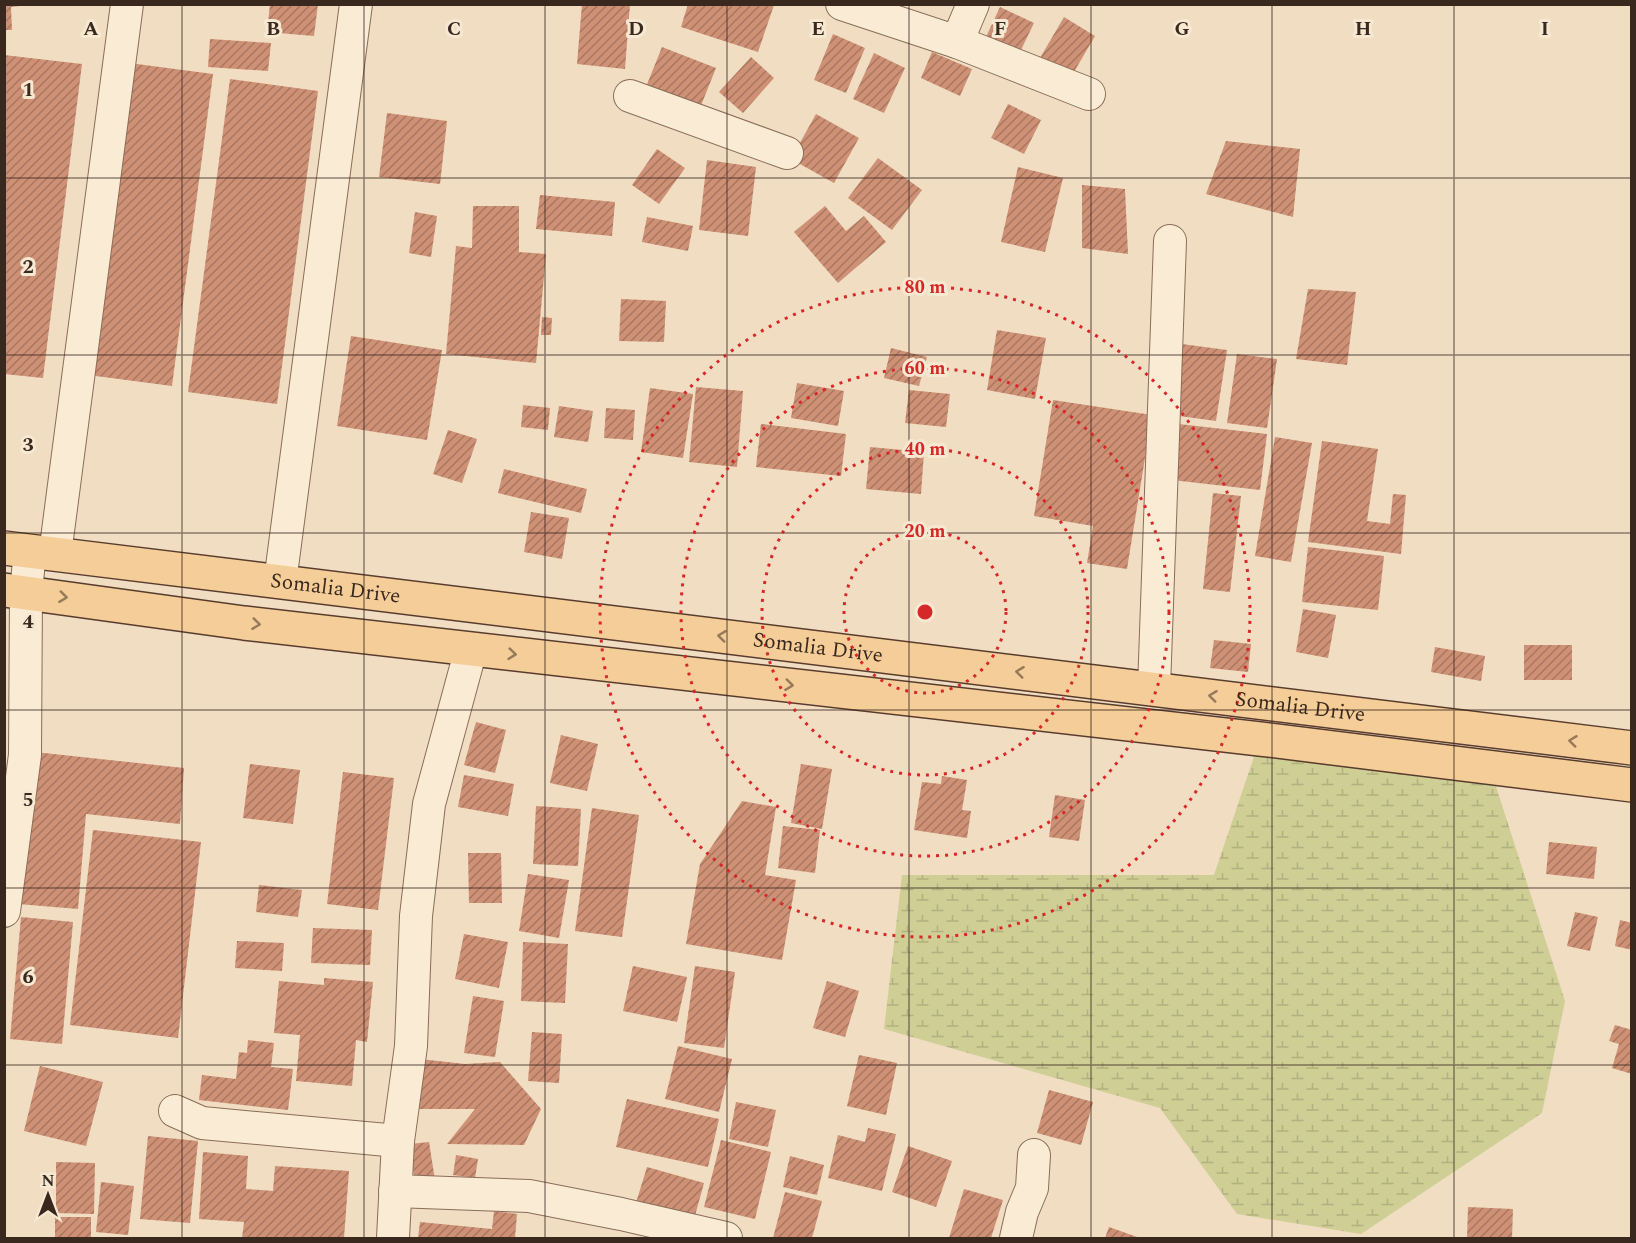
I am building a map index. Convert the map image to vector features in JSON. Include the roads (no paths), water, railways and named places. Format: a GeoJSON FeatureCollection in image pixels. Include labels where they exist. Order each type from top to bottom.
{"type":"FeatureCollection","features":[{"type":"Feature","properties":{"kind":"main road","name":"Somalia Drive"},"geometry":{"type":"LineString","coordinates":[[30,551],[1632,748]]}},
{"type":"Feature","properties":{"kind":"main road","name":"Somalia Drive"},"geometry":{"type":"LineString","coordinates":[[15,591],[244,622],[1260,739],[1632,785]]}},
{"type":"Feature","properties":{"kind":"street"},"geometry":{"type":"LineString","coordinates":[[4,911],[25,755],[15,591],[30,551],[127,4]]}},
{"type":"Feature","properties":{"kind":"street"},"geometry":{"type":"LineString","coordinates":[[280,582],[357,4]]}},
{"type":"Feature","properties":{"kind":"street"},"geometry":{"type":"LineString","coordinates":[[842,4],[957,42],[1089,94]]}},
{"type":"Feature","properties":{"kind":"street"},"geometry":{"type":"LineString","coordinates":[[957,42],[973,4]]}},
{"type":"Feature","properties":{"kind":"street"},"geometry":{"type":"LineString","coordinates":[[630,96],[787,153]]}},
{"type":"Feature","properties":{"kind":"street"},"geometry":{"type":"LineString","coordinates":[[1154,688],[1170,241]]}},
{"type":"Feature","properties":{"kind":"street"},"geometry":{"type":"LineString","coordinates":[[393,1239],[398,1141],[411,1046],[416,916],[429,804],[471,649]]}},
{"type":"Feature","properties":{"kind":"street"},"geometry":{"type":"LineString","coordinates":[[175,1111],[202,1123],[398,1141]]}},
{"type":"Feature","properties":{"kind":"street"},"geometry":{"type":"LineString","coordinates":[[1017,1239],[1022,1212],[1032,1188],[1034,1155]]}},
{"type":"Feature","properties":{"kind":"street"},"geometry":{"type":"LineString","coordinates":[[395,1191],[529,1196],[621,1214],[726,1239]]}}]}
